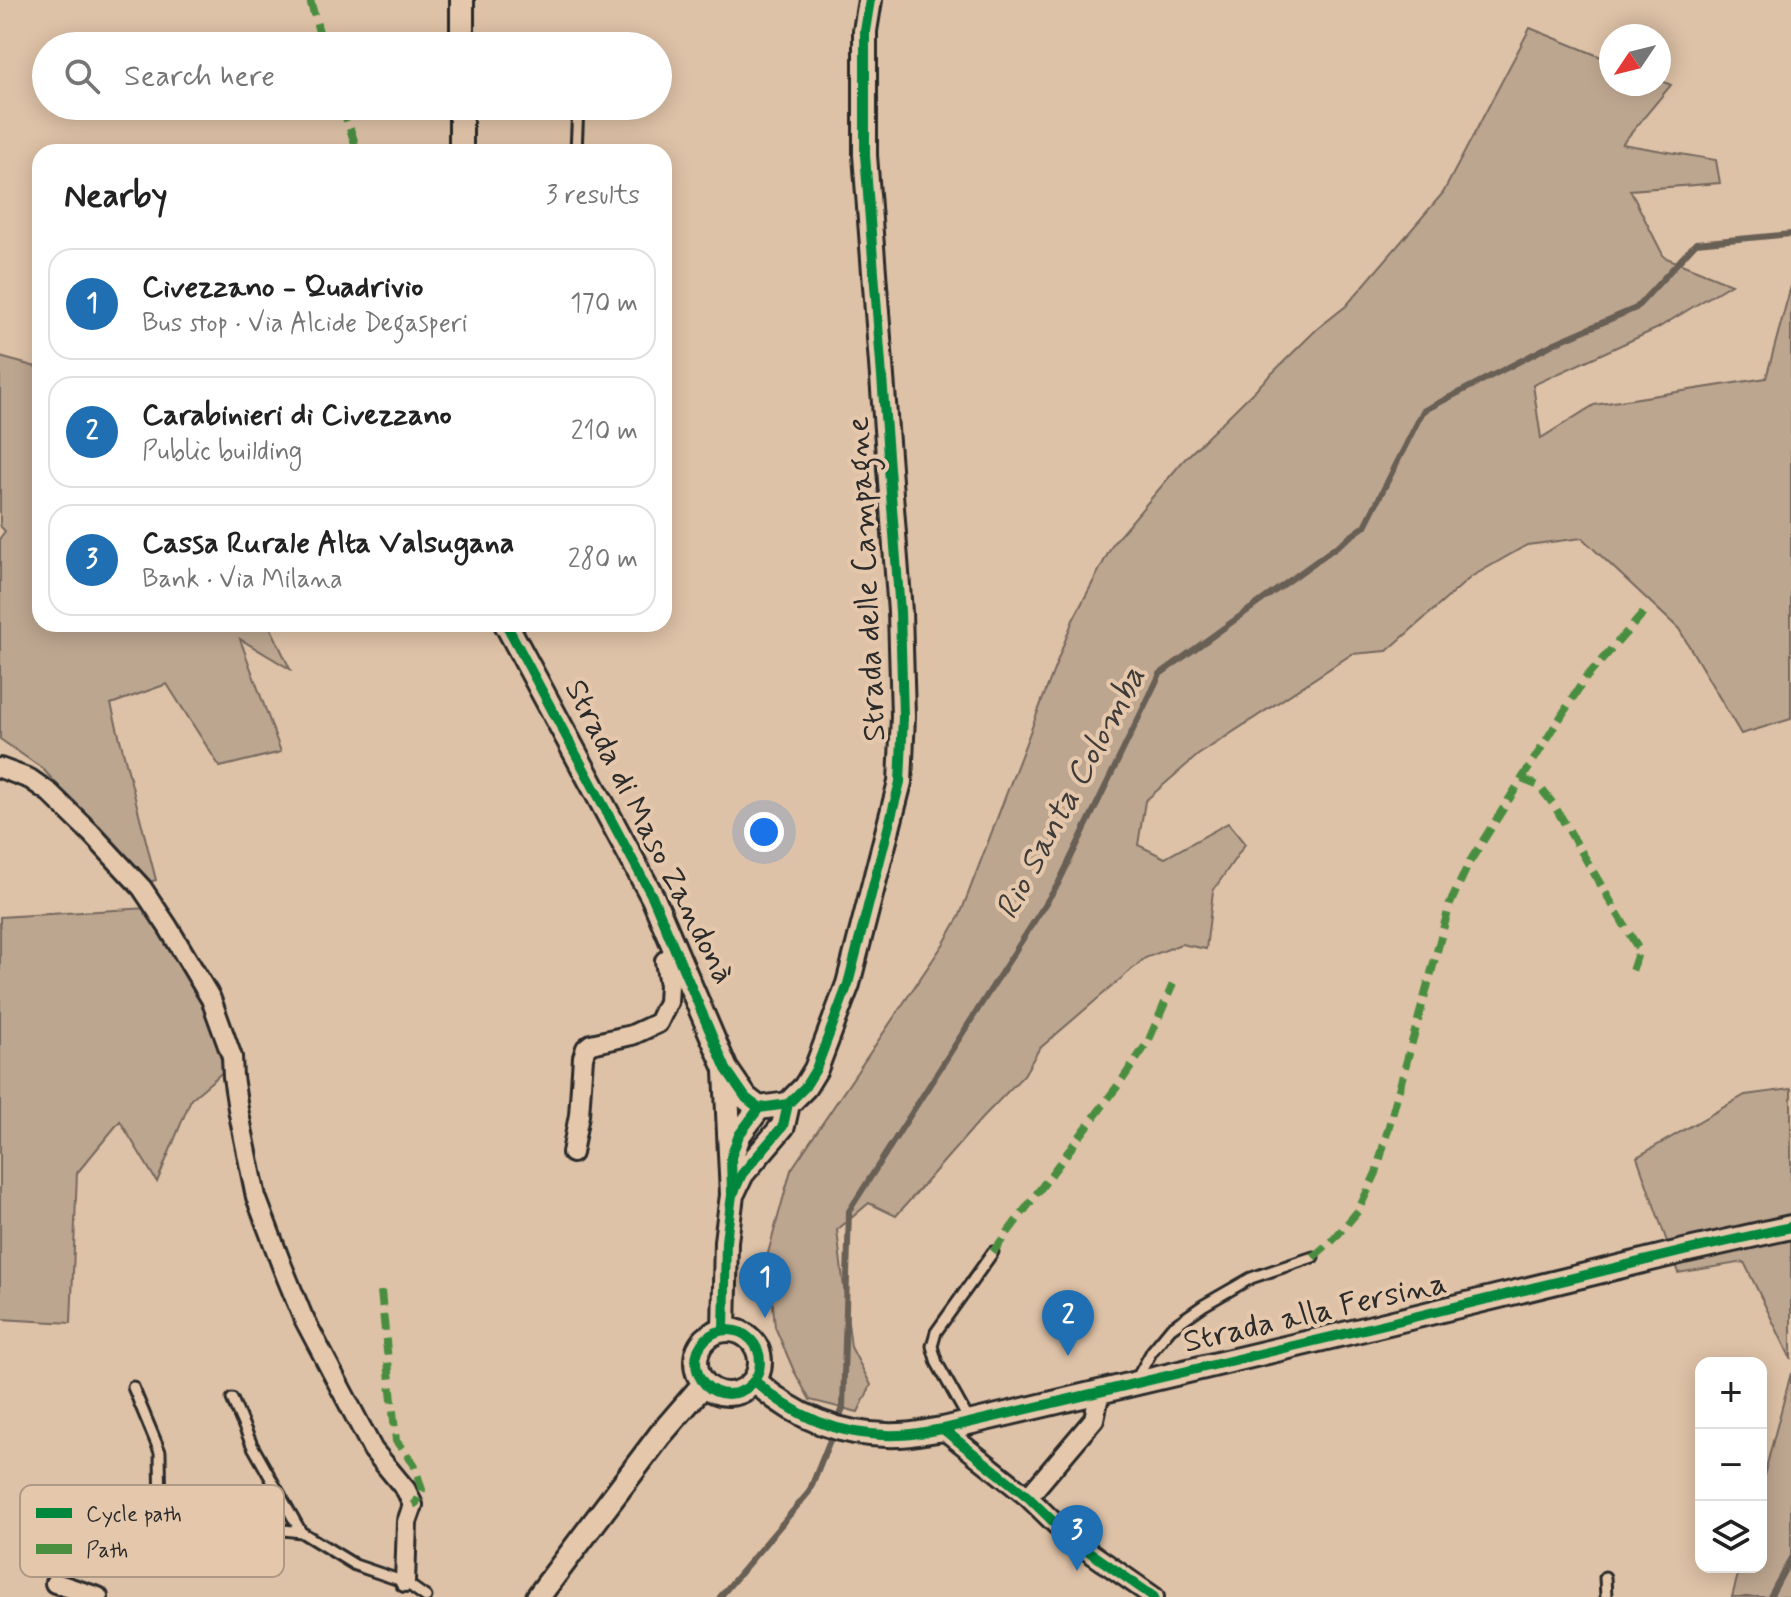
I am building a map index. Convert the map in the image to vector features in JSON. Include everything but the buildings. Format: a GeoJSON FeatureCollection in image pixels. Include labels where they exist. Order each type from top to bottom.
{"type":"FeatureCollection","features":[{"type":"Feature","properties":{"kind":"street"},"geometry":{"type":"LineString","coordinates":[[462,0],[462,32]]}},
{"type":"Feature","properties":{"kind":"street","name":"Strada delle Campagne"},"geometry":{"type":"LineString","coordinates":[[732,1195],[742,1174],[783,1126],[788,1104],[805,1087],[816,1069],[848,984],[900,782],[903,716],[900,612],[865,155],[865,31],[870,0]]}},
{"type":"Feature","properties":{"kind":"street"},"geometry":{"type":"LineString","coordinates":[[461,120],[461,144]]}},
{"type":"Feature","properties":{"kind":"street","name":"Strada di Maso Zandonà"},"geometry":{"type":"LineString","coordinates":[[510,632],[653,898],[726,1069],[746,1098],[759,1108]]}},
{"type":"Feature","properties":{"kind":"street"},"geometry":{"type":"LineString","coordinates":[[0,768],[30,779],[50,793],[112,855],[142,888],[160,914],[211,999],[232,1057],[238,1109],[256,1197],[287,1278],[302,1315],[373,1450],[406,1490],[413,1505],[407,1522],[405,1582]]}},
{"type":"Feature","properties":{"kind":"street"},"geometry":{"type":"LineString","coordinates":[[572,1153],[586,1048],[591,1044],[632,1035],[658,1023],[668,1002],[665,961],[677,951]]}},
{"type":"Feature","properties":{"kind":"street"},"geometry":{"type":"LineString","coordinates":[[724,1329],[726,1241],[732,1195],[726,1069]]}},
{"type":"Feature","properties":{"kind":"street"},"geometry":{"type":"LineString","coordinates":[[731,1157],[739,1135],[759,1108],[788,1104]]}},
{"type":"Feature","properties":{"kind":"street"},"geometry":{"type":"LineString","coordinates":[[758,1154],[759,1108]]}},
{"type":"Feature","properties":{"kind":"street","name":"Strada alla Fersina"},"geometry":{"type":"LineString","coordinates":[[755,1381],[800,1414],[849,1432],[902,1435],[943,1429],[1791,1227]]}},
{"type":"Feature","properties":{"kind":"street"},"geometry":{"type":"LineString","coordinates":[[724,1329],[739,1330],[752,1339],[760,1352],[761,1367],[755,1381],[744,1391],[730,1395],[716,1392],[704,1384],[696,1368],[697,1350],[708,1336],[724,1329]]}},
{"type":"Feature","properties":{"kind":"street"},"geometry":{"type":"LineString","coordinates":[[538,1597],[660,1435],[704,1384]]}},
{"type":"Feature","properties":{"kind":"street"},"geometry":{"type":"LineString","coordinates":[[1028,1497],[1094,1419],[1100,1391]]}},
{"type":"Feature","properties":{"kind":"street"},"geometry":{"type":"LineString","coordinates":[[943,1429],[1028,1497],[1128,1591],[1154,1597]]}},
{"type":"Feature","properties":{"kind":"street"},"geometry":{"type":"LineString","coordinates":[[55,1583],[98,1597]]}},
{"type":"Feature","properties":{"kind":"lane"},"geometry":{"type":"LineString","coordinates":[[576,144],[577,120]]}},
{"type":"Feature","properties":{"kind":"lane"},"geometry":{"type":"LineString","coordinates":[[970,1422],[937,1363],[932,1346],[936,1332],[993,1252]]}},
{"type":"Feature","properties":{"kind":"lane"},"geometry":{"type":"LineString","coordinates":[[1135,1383],[1152,1351],[1171,1328],[1251,1278],[1313,1257]]}},
{"type":"Feature","properties":{"kind":"lane"},"geometry":{"type":"LineString","coordinates":[[133,1387],[160,1452],[160,1485]]}},
{"type":"Feature","properties":{"kind":"lane"},"geometry":{"type":"LineString","coordinates":[[232,1399],[252,1445],[275,1485]]}},
{"type":"Feature","properties":{"kind":"lane"},"geometry":{"type":"LineString","coordinates":[[284,1502],[301,1532]]}},
{"type":"Feature","properties":{"kind":"lane"},"geometry":{"type":"LineString","coordinates":[[284,1530],[301,1532],[355,1565],[405,1582],[426,1597]]}},
{"type":"Feature","properties":{"kind":"lane"},"geometry":{"type":"LineString","coordinates":[[1605,1577],[1606,1597]]}},
{"type":"Feature","properties":{"kind":"shaded area"},"geometry":{"type":"Polygon","coordinates":[[[1530,28],[1599,56],[1599,96],[1662,96],[1622,144],[1716,160],[1720,183],[1630,190],[1664,257],[1731,284],[1656,329],[1533,385],[1541,438],[1594,405],[1766,378],[1791,286],[1791,719],[1741,734],[1679,629],[1582,538],[1527,545],[1471,577],[1387,651],[1352,654],[1198,755],[1145,801],[1138,845],[1165,858],[1228,823],[1245,844],[1213,891],[1206,949],[1181,944],[1145,958],[1039,1049],[1024,1075],[896,1216],[869,1203],[837,1230],[851,1347],[871,1385],[858,1412],[810,1400],[775,1327],[768,1253],[791,1170],[960,915],[1073,620],[1114,542],[1183,461],[1317,329],[1346,306],[1443,193],[1530,28]]]}},
{"type":"Feature","properties":{"kind":"shaded area"},"geometry":{"type":"Polygon","coordinates":[[[0,357],[32,366],[32,632],[273,632],[290,669],[240,639],[281,752],[220,767],[167,684],[111,704],[156,880],[146,883],[43,769],[0,739],[0,538],[5,531],[0,526],[0,357]]]}},
{"type":"Feature","properties":{"kind":"shaded area"},"geometry":{"type":"Polygon","coordinates":[[[164,907],[218,988],[225,1070],[191,1099],[157,1182],[120,1121],[77,1173],[71,1323],[0,1319],[0,917],[164,907]]]}},
{"type":"Feature","properties":{"kind":"shaded area"},"geometry":{"type":"Polygon","coordinates":[[[1791,1089],[1791,1359],[1744,1262],[1678,1273],[1637,1157],[1745,1095],[1791,1089]]]}},
{"type":"Feature","properties":{"kind":"shaded area"},"geometry":{"type":"Polygon","coordinates":[[[1791,1373],[1791,1597],[1732,1597],[1738,1573],[1767,1573],[1767,1464],[1791,1373]]]}},
{"type":"Feature","properties":{"kind":"waterway","name":"Rio Santa Colomba"},"geometry":{"type":"LineString","coordinates":[[720,1597],[809,1492],[843,1408],[849,1211],[1058,884],[1160,674],[1365,526],[1423,411],[1555,343],[1636,308],[1696,243],[1791,234]]}},
{"type":"Feature","properties":{"kind":"waterway"},"geometry":{"type":"LineString","coordinates":[[1770,1597],[1791,1558]]}},
{"type":"Feature","properties":{"kind":"marked path"},"geometry":{"type":"LineString","coordinates":[[310,0],[319,32]]}},
{"type":"Feature","properties":{"kind":"marked path"},"geometry":{"type":"LineString","coordinates":[[347,120],[355,144]]}},
{"type":"Feature","properties":{"kind":"marked path"},"geometry":{"type":"LineString","coordinates":[[1313,1257],[1334,1239],[1358,1211],[1376,1173],[1450,904],[1469,863],[1584,680],[1647,609]]}},
{"type":"Feature","properties":{"kind":"marked path"},"geometry":{"type":"LineString","coordinates":[[1522,779],[1539,786],[1554,805],[1639,950],[1631,974]]}},
{"type":"Feature","properties":{"kind":"marked path"},"geometry":{"type":"LineString","coordinates":[[993,1252],[1148,1042],[1173,984]]}},
{"type":"Feature","properties":{"kind":"marked path"},"geometry":{"type":"LineString","coordinates":[[381,1291],[396,1441],[414,1464],[422,1490],[413,1505]]}},
{"type":"Feature","properties":{"kind":"cycle path"},"geometry":{"type":"LineString","coordinates":[[759,1108],[788,1104],[805,1087],[816,1069],[848,984],[900,782],[903,716],[900,612],[865,155],[865,31],[870,0]]}},
{"type":"Feature","properties":{"kind":"cycle path"},"geometry":{"type":"LineString","coordinates":[[510,632],[653,898],[726,1069],[746,1098],[759,1108]]}},
{"type":"Feature","properties":{"kind":"cycle path"},"geometry":{"type":"LineString","coordinates":[[734,1192],[742,1174],[783,1126],[788,1104]]}},
{"type":"Feature","properties":{"kind":"cycle path"},"geometry":{"type":"LineString","coordinates":[[724,1329],[726,1241],[732,1195],[731,1157],[739,1135],[759,1108]]}},
{"type":"Feature","properties":{"kind":"cycle path"},"geometry":{"type":"LineString","coordinates":[[755,1381],[787,1406],[821,1423],[859,1433],[915,1434],[1791,1227]]}},
{"type":"Feature","properties":{"kind":"cycle path"},"geometry":{"type":"LineString","coordinates":[[722,1330],[734,1330],[751,1339],[758,1350],[760,1362],[758,1374],[751,1385],[734,1394],[722,1394],[710,1389],[701,1380],[696,1368],[696,1356],[701,1344],[710,1335],[722,1330]]}},
{"type":"Feature","properties":{"kind":"cycle path"},"geometry":{"type":"LineString","coordinates":[[943,1429],[1028,1497],[1071,1539],[1154,1597]]}},
{"type":"Feature","properties":{"kind":"place","name":"Civezzano - Quadrivio"},"geometry":{"type":"Point","coordinates":[765,1318]}},
{"type":"Feature","properties":{"kind":"place","name":"Carabinieri di Civezzano"},"geometry":{"type":"Point","coordinates":[1068,1356]}},
{"type":"Feature","properties":{"kind":"place","name":"Cassa Rurale Alta Valsugana"},"geometry":{"type":"Point","coordinates":[1077,1571]}}]}
